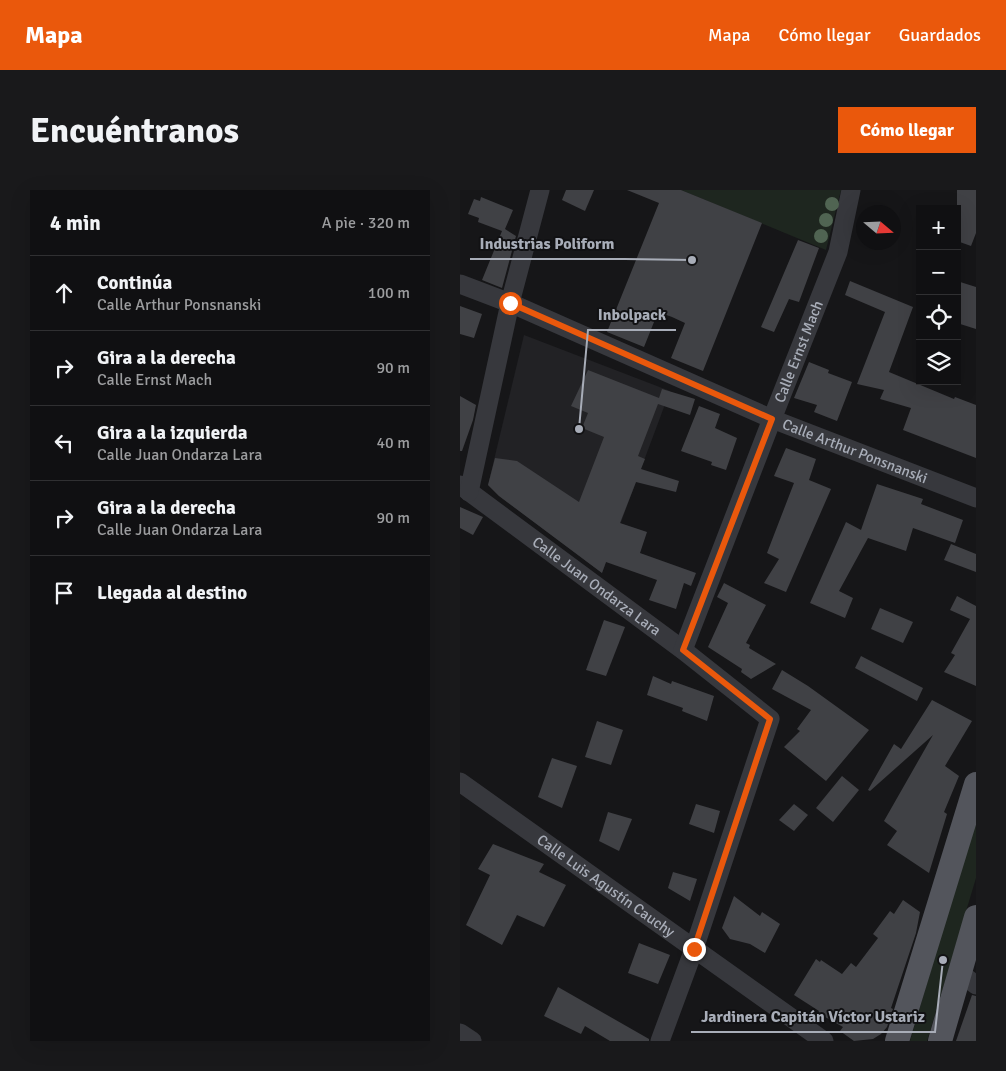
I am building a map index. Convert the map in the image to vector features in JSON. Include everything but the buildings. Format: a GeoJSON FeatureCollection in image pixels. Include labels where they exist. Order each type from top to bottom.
{"type":"FeatureCollection","features":[{"type":"Feature","properties":{"kind":"main road"},"geometry":{"type":"LineString","coordinates":[[897,1041],[976,784]]}},
{"type":"Feature","properties":{"kind":"main road"},"geometry":{"type":"LineString","coordinates":[[940,1041],[968,979],[976,917]]}},
{"type":"Feature","properties":{"kind":"street"},"geometry":{"type":"LineString","coordinates":[[464,488],[540,190]]}},
{"type":"Feature","properties":{"kind":"street","name":"Calle Ernst Mach"},"geometry":{"type":"LineString","coordinates":[[683,650],[838,252],[851,190]]}},
{"type":"Feature","properties":{"kind":"street","name":"Calle Arthur Ponsnanski"},"geometry":{"type":"LineString","coordinates":[[460,284],[510,303],[772,419],[976,498]]}},
{"type":"Feature","properties":{"kind":"street","name":"Calle Juan Ondarza Lara"},"geometry":{"type":"LineString","coordinates":[[464,488],[683,650],[770,719],[694,949],[660,1041]]}},
{"type":"Feature","properties":{"kind":"street","name":"Calle Luis Agustín Cauchy"},"geometry":{"type":"LineString","coordinates":[[460,782],[824,1041]]}},
{"type":"Feature","properties":{"kind":"street"},"geometry":{"type":"LineString","coordinates":[[460,1033],[472,1041]]}},
{"type":"Feature","properties":{"kind":"shaded area"},"geometry":{"type":"Polygon","coordinates":[[[681,190],[841,190],[826,250],[681,190]]]}},
{"type":"Feature","properties":{"kind":"shaded area"},"geometry":{"type":"Polygon","coordinates":[[[524,335],[670,391],[602,573],[499,496],[488,485],[524,335]]]}},
{"type":"Feature","properties":{"kind":"shaded area"},"geometry":{"type":"Polygon","coordinates":[[[976,816],[976,878],[927,1041],[910,1041],[976,816]]]}},
{"type":"Feature","properties":{"kind":"place","name":"Industrias Poliform"},"geometry":{"type":"Point","coordinates":[692,260]}},
{"type":"Feature","properties":{"kind":"place","name":"Inbolpack"},"geometry":{"type":"Point","coordinates":[579,429]}},
{"type":"Feature","properties":{"kind":"place","name":"Jardinera Capitán Víctor Ustariz"},"geometry":{"type":"Point","coordinates":[943,960]}},
{"type":"Feature","properties":{"kind":"route"},"geometry":{"type":"LineString","coordinates":[[510,303],[772,419],[683,650],[770,719],[694,949]]}}]}
